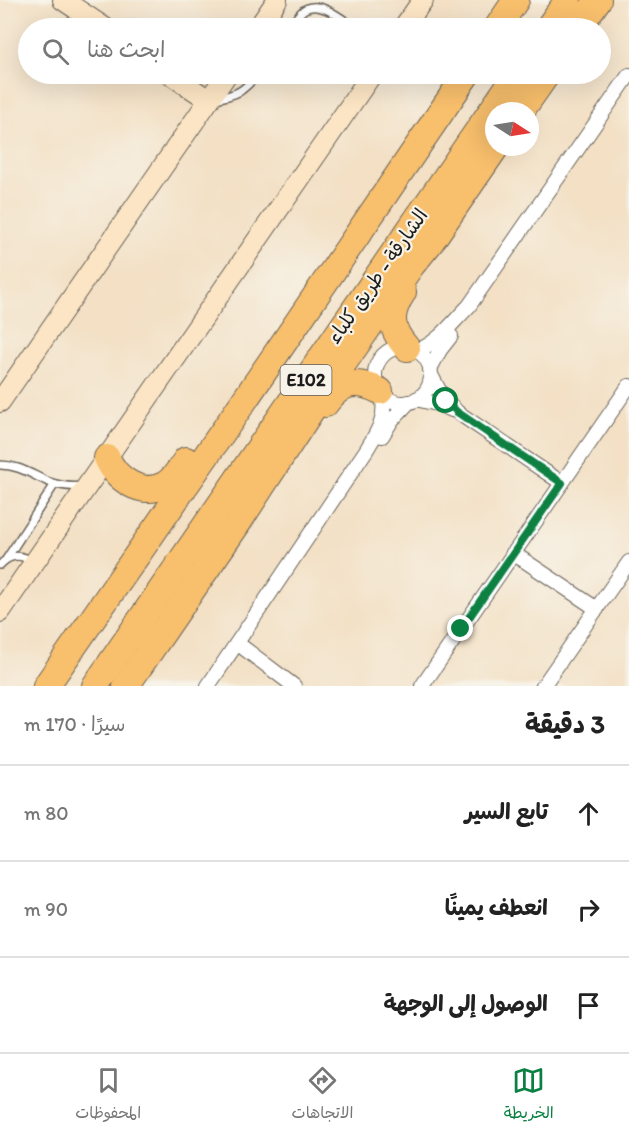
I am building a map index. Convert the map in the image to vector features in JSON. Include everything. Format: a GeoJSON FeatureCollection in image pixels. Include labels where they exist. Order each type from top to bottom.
{"type":"FeatureCollection","features":[{"type":"Feature","properties":{"kind":"highway"},"geometry":{"type":"LineString","coordinates":[[504,18],[516,0]]}},
{"type":"Feature","properties":{"kind":"highway"},"geometry":{"type":"LineString","coordinates":[[556,18],[568,0]]}},
{"type":"Feature","properties":{"kind":"highway"},"geometry":{"type":"LineString","coordinates":[[585,18],[598,0]]}},
{"type":"Feature","properties":{"kind":"highway","name":"الشارقة - طريق كلباء"},"geometry":{"type":"LineString","coordinates":[[46,686],[460,84]]}},
{"type":"Feature","properties":{"kind":"highway","name":"الشارقة - طريق كلباء"},"geometry":{"type":"LineString","coordinates":[[95,686],[510,84]]}},
{"type":"Feature","properties":{"kind":"highway"},"geometry":{"type":"LineString","coordinates":[[527,102],[540,84]]}},
{"type":"Feature","properties":{"kind":"highway"},"geometry":{"type":"LineString","coordinates":[[126,686],[236,526],[318,400],[490,156]]}},
{"type":"Feature","properties":{"kind":"highway"},"geometry":{"type":"LineString","coordinates":[[412,349],[399,338],[394,328],[395,307],[430,243]]}},
{"type":"Feature","properties":{"kind":"highway"},"geometry":{"type":"LineString","coordinates":[[301,426],[313,418],[342,387],[350,384],[365,384],[381,392]]}},
{"type":"Feature","properties":{"kind":"highway"},"geometry":{"type":"LineString","coordinates":[[107,458],[114,471],[125,481],[143,488],[165,485],[174,478],[196,448],[218,428],[231,420]]}},
{"type":"Feature","properties":{"kind":"street"},"geometry":{"type":"LineString","coordinates":[[63,0],[90,18]]}},
{"type":"Feature","properties":{"kind":"street"},"geometry":{"type":"LineString","coordinates":[[265,18],[277,0]]}},
{"type":"Feature","properties":{"kind":"street"},"geometry":{"type":"LineString","coordinates":[[411,18],[423,0]]}},
{"type":"Feature","properties":{"kind":"street"},"geometry":{"type":"LineString","coordinates":[[367,449],[378,442],[392,420],[427,388],[430,371],[443,345],[459,326],[469,306],[629,75]]}},
{"type":"Feature","properties":{"kind":"street"},"geometry":{"type":"LineString","coordinates":[[185,84],[209,100]]}},
{"type":"Feature","properties":{"kind":"street"},"geometry":{"type":"LineString","coordinates":[[0,402],[220,84]]}},
{"type":"Feature","properties":{"kind":"street"},"geometry":{"type":"LineString","coordinates":[[0,612],[365,84]]}},
{"type":"Feature","properties":{"kind":"street"},"geometry":{"type":"LineString","coordinates":[[208,686],[379,429],[384,408],[381,392],[376,384],[375,370],[381,357],[393,349],[412,349],[429,345],[439,338],[469,306]]}},
{"type":"Feature","properties":{"kind":"street"},"geometry":{"type":"LineString","coordinates":[[412,349],[423,356],[441,394],[457,412]]}},
{"type":"Feature","properties":{"kind":"street"},"geometry":{"type":"LineString","coordinates":[[422,686],[629,386]]}},
{"type":"Feature","properties":{"kind":"street"},"geometry":{"type":"LineString","coordinates":[[381,392],[395,402],[413,401],[437,404],[457,412],[562,483]]}},
{"type":"Feature","properties":{"kind":"street"},"geometry":{"type":"LineString","coordinates":[[513,553],[597,609]]}},
{"type":"Feature","properties":{"kind":"street"},"geometry":{"type":"LineString","coordinates":[[543,686],[629,562]]}},
{"type":"Feature","properties":{"kind":"street"},"geometry":{"type":"LineString","coordinates":[[237,643],[294,686]]}},
{"type":"Feature","properties":{"kind":"lane"},"geometry":{"type":"LineString","coordinates":[[297,18],[303,10],[313,5],[324,8],[340,18]]}},
{"type":"Feature","properties":{"kind":"lane"},"geometry":{"type":"LineString","coordinates":[[209,100],[230,96],[244,90],[249,84]]}},
{"type":"Feature","properties":{"kind":"lane"},"geometry":{"type":"LineString","coordinates":[[0,465],[11,465],[55,484],[69,487],[88,486]]}},
{"type":"Feature","properties":{"kind":"lane"},"geometry":{"type":"LineString","coordinates":[[0,565],[8,558],[55,484]]}},
{"type":"Feature","properties":{"kind":"lane"},"geometry":{"type":"LineString","coordinates":[[8,558],[21,556],[34,563]]}},
{"type":"Feature","properties":{"kind":"route"},"geometry":{"type":"LineString","coordinates":[[446,401],[457,412],[562,483],[461,629]]}}]}
